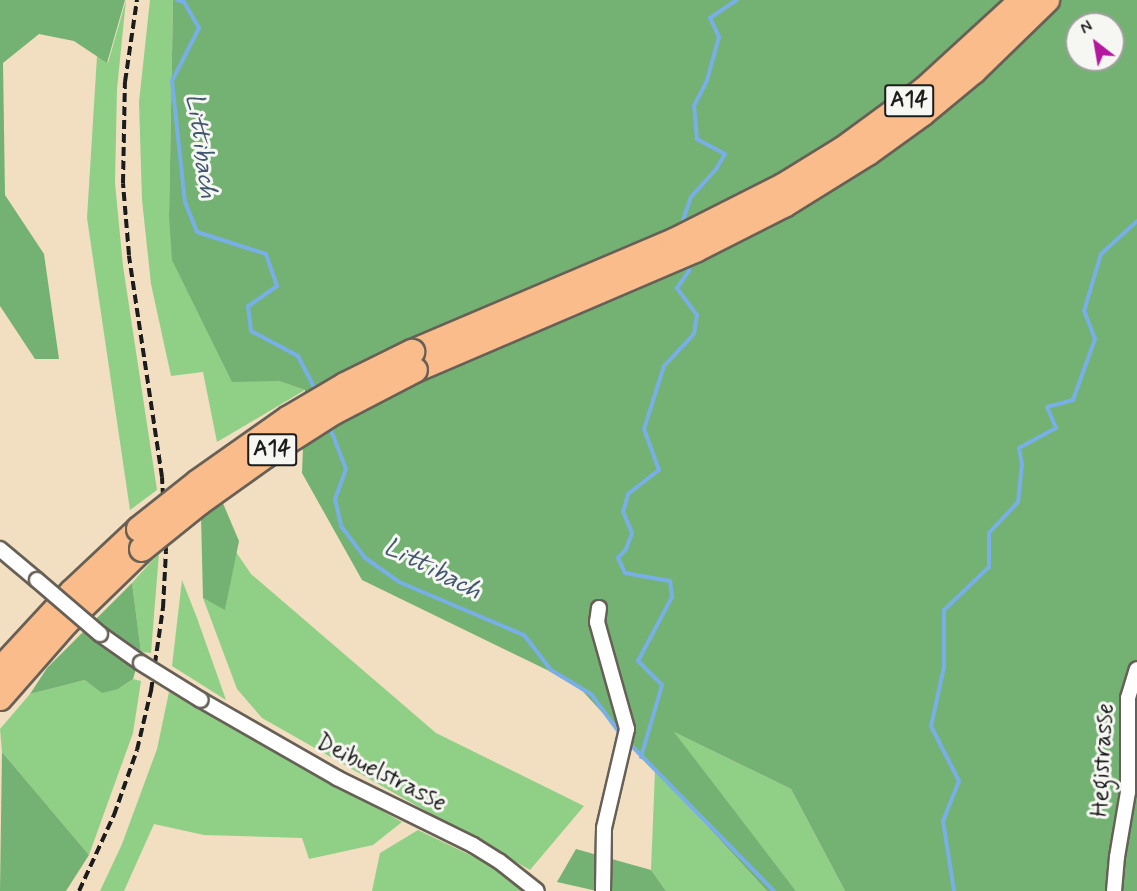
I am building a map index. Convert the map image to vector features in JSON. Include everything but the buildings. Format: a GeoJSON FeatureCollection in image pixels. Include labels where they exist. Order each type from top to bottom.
{"type":"FeatureCollection","features":[{"type":"Feature","properties":{"kind":"highway","name":"A14"},"geometry":{"type":"LineString","coordinates":[[784,196],[925,89],[1022,0]]}},
{"type":"Feature","properties":{"kind":"highway","name":"A14"},"geometry":{"type":"LineString","coordinates":[[0,698],[141,539],[198,482],[289,418],[345,385],[413,361],[563,297],[674,241],[784,196],[859,159],[922,114],[982,64],[1047,0]]}},
{"type":"Feature","properties":{"kind":"highway","name":"A14"},"geometry":{"type":"LineString","coordinates":[[0,670],[58,606],[141,539]]}},
{"type":"Feature","properties":{"kind":"street","name":"Deibuelstrasse"},"geometry":{"type":"LineString","coordinates":[[0,549],[100,634],[141,663],[337,778],[473,845],[499,861],[537,891]]}},
{"type":"Feature","properties":{"kind":"street"},"geometry":{"type":"LineString","coordinates":[[599,608],[597,622],[627,729],[604,828],[603,891]]}},
{"type":"Feature","properties":{"kind":"street","name":"Hegistrasse"},"geometry":{"type":"LineString","coordinates":[[1114,891],[1128,792],[1128,698],[1137,669]]}},
{"type":"Feature","properties":{"kind":"green space"},"geometry":{"type":"Polygon","coordinates":[[[0,0],[125,0],[107,63],[74,41],[39,34],[3,63],[5,195],[44,254],[59,359],[35,359],[0,306],[0,0]]]}},
{"type":"Feature","properties":{"kind":"green space"},"geometry":{"type":"Polygon","coordinates":[[[126,0],[117,89],[115,183],[123,266],[157,490],[130,510],[87,218],[97,56],[108,63],[126,0]]]}},
{"type":"Feature","properties":{"kind":"green space"},"geometry":{"type":"Polygon","coordinates":[[[150,0],[173,0],[169,216],[232,381],[279,381],[305,390],[217,442],[203,372],[171,376],[151,284],[142,200],[139,102],[150,0]]]}},
{"type":"Feature","properties":{"kind":"green space"},"geometry":{"type":"Polygon","coordinates":[[[173,0],[1137,0],[1137,891],[845,891],[791,789],[674,732],[796,891],[767,891],[576,684],[362,580],[302,473],[305,390],[279,381],[232,382],[172,260],[169,216],[173,0]]]}},
{"type":"Feature","properties":{"kind":"green space"},"geometry":{"type":"Polygon","coordinates":[[[222,501],[239,541],[225,610],[203,598],[201,517],[222,501]]]}},
{"type":"Feature","properties":{"kind":"green space"},"geometry":{"type":"Polygon","coordinates":[[[236,552],[251,574],[436,733],[584,806],[530,870],[262,718],[237,689],[203,598],[225,609],[236,552]]]}},
{"type":"Feature","properties":{"kind":"green space"},"geometry":{"type":"Polygon","coordinates":[[[159,553],[151,653],[141,652],[132,583],[159,553]]]}},
{"type":"Feature","properties":{"kind":"green space"},"geometry":{"type":"Polygon","coordinates":[[[182,580],[197,618],[226,700],[172,666],[182,580]]]}},
{"type":"Feature","properties":{"kind":"green space"},"geometry":{"type":"Polygon","coordinates":[[[132,583],[141,652],[133,679],[118,689],[102,693],[85,680],[30,694],[47,668],[132,583]]]}},
{"type":"Feature","properties":{"kind":"green space"},"geometry":{"type":"Polygon","coordinates":[[[133,679],[141,681],[133,733],[89,855],[2,752],[0,729],[30,694],[85,680],[118,689],[133,679]]]}},
{"type":"Feature","properties":{"kind":"green space"},"geometry":{"type":"Polygon","coordinates":[[[169,692],[402,822],[373,845],[309,859],[302,838],[204,835],[154,824],[124,891],[100,891],[122,844],[157,749],[169,692]]]}},
{"type":"Feature","properties":{"kind":"green space"},"geometry":{"type":"Polygon","coordinates":[[[672,731],[791,789],[845,891],[796,891],[672,731]]]}},
{"type":"Feature","properties":{"kind":"green space"},"geometry":{"type":"Polygon","coordinates":[[[2,752],[89,855],[66,891],[0,891],[2,752]]]}},
{"type":"Feature","properties":{"kind":"green space"},"geometry":{"type":"Polygon","coordinates":[[[655,770],[767,891],[666,891],[651,870],[655,770]]]}},
{"type":"Feature","properties":{"kind":"green space"},"geometry":{"type":"Polygon","coordinates":[[[418,830],[522,880],[533,891],[372,891],[380,853],[418,830]]]}},
{"type":"Feature","properties":{"kind":"green space"},"geometry":{"type":"Polygon","coordinates":[[[576,849],[651,870],[666,891],[597,891],[557,882],[576,849]]]}},
{"type":"Feature","properties":{"kind":"waterway","name":"Littibach"},"geometry":{"type":"LineString","coordinates":[[177,0],[184,2],[199,28],[172,81],[185,202],[197,232],[266,254],[277,286],[248,306],[251,331],[298,356],[317,393]]}},
{"type":"Feature","properties":{"kind":"waterway"},"geometry":{"type":"LineString","coordinates":[[684,227],[683,220],[691,197],[716,169],[725,154],[697,139],[694,106],[707,80],[719,37],[710,18],[737,0]]}},
{"type":"Feature","properties":{"kind":"waterway"},"geometry":{"type":"LineString","coordinates":[[954,891],[943,821],[959,781],[931,726],[944,667],[944,610],[989,567],[989,533],[1018,502],[1022,465],[1019,448],[1056,428],[1047,407],[1073,400],[1095,339],[1084,311],[1101,254],[1137,221]]}},
{"type":"Feature","properties":{"kind":"waterway"},"geometry":{"type":"LineString","coordinates":[[641,757],[662,685],[638,661],[672,597],[670,581],[625,573],[618,558],[626,549],[632,533],[623,512],[628,494],[659,470],[644,429],[664,366],[694,334],[697,315],[677,288],[689,271],[688,262]]}},
{"type":"Feature","properties":{"kind":"waterway","name":"Littibach"},"geometry":{"type":"LineString","coordinates":[[329,425],[346,469],[335,499],[341,526],[364,557],[399,582],[524,635],[551,670],[591,694],[622,736]]}},
{"type":"Feature","properties":{"kind":"waterway","name":"Littibach"},"geometry":{"type":"LineString","coordinates":[[627,741],[774,891]]}},
{"type":"Feature","properties":{"kind":"railway"},"geometry":{"type":"LineString","coordinates":[[79,891],[114,815],[137,750],[151,691],[163,608],[166,551],[162,477],[129,255],[123,183],[125,82],[137,0]]}}]}
